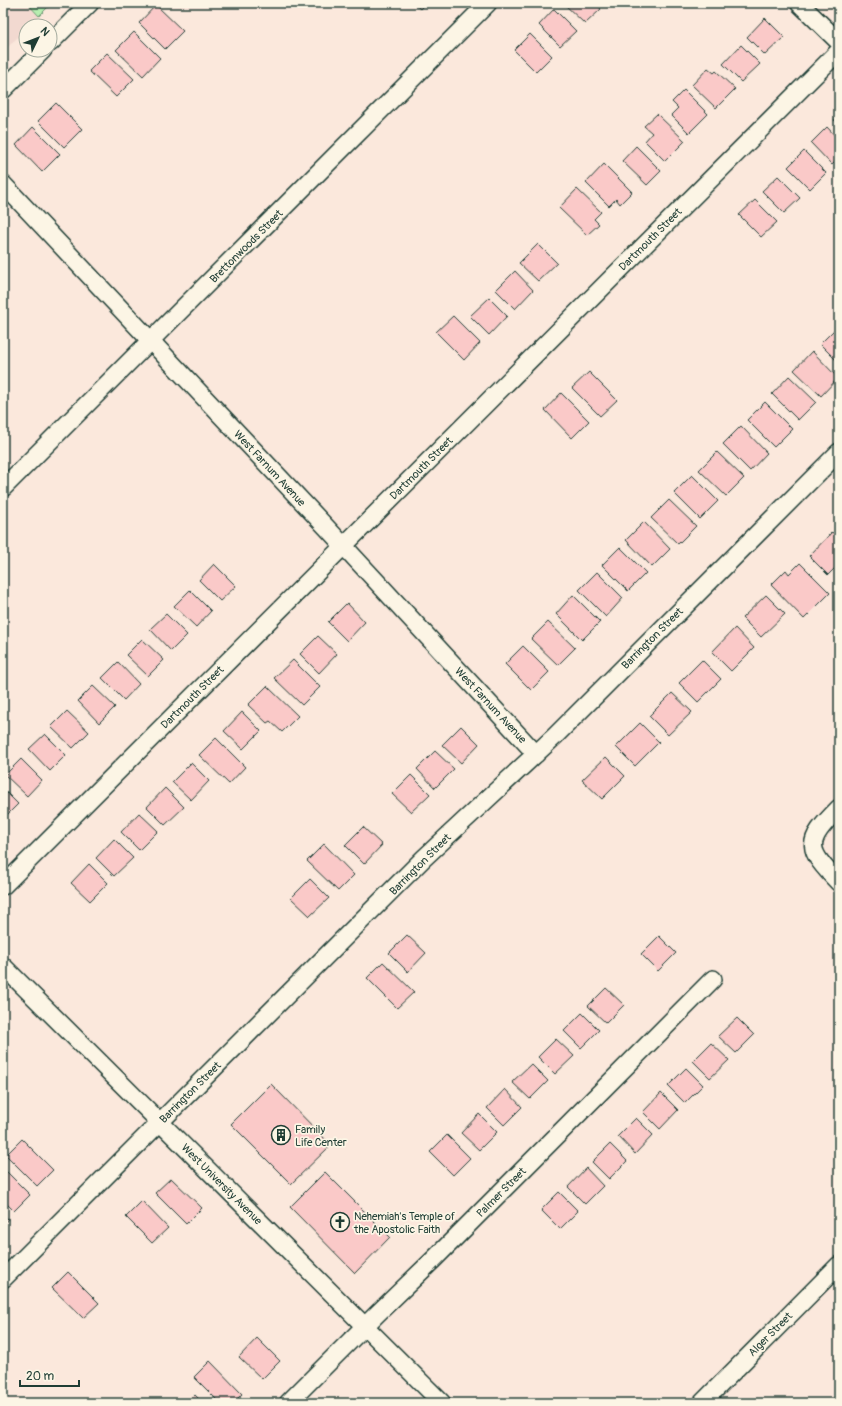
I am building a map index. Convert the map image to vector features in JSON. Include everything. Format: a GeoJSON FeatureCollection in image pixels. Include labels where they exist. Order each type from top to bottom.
{"type":"FeatureCollection","features":[{"type":"Feature","properties":{"kind":"street"},"geometry":{"type":"LineString","coordinates":[[58,35],[90,3]]}},
{"type":"Feature","properties":{"kind":"street","name":"Brettonwoods Street"},"geometry":{"type":"LineString","coordinates":[[3,488],[488,3]]}},
{"type":"Feature","properties":{"kind":"street"},"geometry":{"type":"LineString","coordinates":[[799,3],[839,42]]}},
{"type":"Feature","properties":{"kind":"street","name":"Dartmouth Street"},"geometry":{"type":"LineString","coordinates":[[3,886],[839,51]]}},
{"type":"Feature","properties":{"kind":"street"},"geometry":{"type":"LineString","coordinates":[[3,90],[35,58]]}},
{"type":"Feature","properties":{"kind":"street","name":"West Farnum Avenue"},"geometry":{"type":"LineString","coordinates":[[3,184],[536,754]]}},
{"type":"Feature","properties":{"kind":"street","name":"Barrington Street"},"geometry":{"type":"LineString","coordinates":[[3,1279],[424,858],[536,754],[839,452]]}},
{"type":"Feature","properties":{"kind":"street"},"geometry":{"type":"LineString","coordinates":[[839,808],[820,828],[813,843],[814,852],[818,861],[839,883]]}},
{"type":"Feature","properties":{"kind":"street","name":"West University Avenue"},"geometry":{"type":"LineString","coordinates":[[3,966],[442,1403]]}},
{"type":"Feature","properties":{"kind":"street","name":"Palmer Street"},"geometry":{"type":"LineString","coordinates":[[288,1403],[364,1326],[434,1260],[713,979]]}},
{"type":"Feature","properties":{"kind":"street","name":"Alger Street"},"geometry":{"type":"LineString","coordinates":[[702,1403],[839,1265]]}},
{"type":"Feature","properties":{"kind":"shaded area"},"geometry":{"type":"Polygon","coordinates":[[[3,3],[27,3],[39,16],[37,18],[18,18],[18,37],[3,52],[3,3]]]}},
{"type":"Feature","properties":{"kind":"green space"},"geometry":{"type":"Polygon","coordinates":[[[27,3],[52,3],[39,16],[27,3]]]}},
{"type":"Feature","properties":{"kind":"building"},"geometry":{"type":"Polygon","coordinates":[[[413,3],[426,3],[420,9],[413,3]]]}},
{"type":"Feature","properties":{"kind":"building"},"geometry":{"type":"Polygon","coordinates":[[[563,3],[595,3],[601,9],[585,24],[563,3]]]}},
{"type":"Feature","properties":{"kind":"building"},"geometry":{"type":"Polygon","coordinates":[[[156,5],[183,31],[165,49],[139,23],[156,5]]]}},
{"type":"Feature","properties":{"kind":"building"},"geometry":{"type":"Polygon","coordinates":[[[554,9],[576,31],[560,46],[539,25],[554,9]]]}},
{"type":"Feature","properties":{"kind":"building"},"geometry":{"type":"Polygon","coordinates":[[[765,18],[784,37],[765,55],[747,37],[765,18]]]}},
{"type":"Feature","properties":{"kind":"building"},"geometry":{"type":"Polygon","coordinates":[[[134,32],[160,58],[143,76],[116,50],[134,32]]]}},
{"type":"Feature","properties":{"kind":"building"},"geometry":{"type":"Polygon","coordinates":[[[530,34],[552,56],[536,72],[514,50],[530,34]]]}},
{"type":"Feature","properties":{"kind":"building"},"geometry":{"type":"Polygon","coordinates":[[[741,45],[760,64],[741,82],[723,64],[741,45]]]}},
{"type":"Feature","properties":{"kind":"building"},"geometry":{"type":"Polygon","coordinates":[[[107,53],[134,79],[116,97],[89,71],[107,53]]]}},
{"type":"Feature","properties":{"kind":"building"},"geometry":{"type":"Polygon","coordinates":[[[708,68],[714,73],[716,71],[735,89],[716,108],[692,85],[708,68]]]}},
{"type":"Feature","properties":{"kind":"building"},"geometry":{"type":"Polygon","coordinates":[[[684,90],[708,114],[689,133],[671,115],[678,108],[672,102],[684,90]]]}},
{"type":"Feature","properties":{"kind":"building"},"geometry":{"type":"Polygon","coordinates":[[[56,103],[82,129],[64,147],[38,121],[56,103]]]}},
{"type":"Feature","properties":{"kind":"building"},"geometry":{"type":"Polygon","coordinates":[[[657,114],[685,141],[665,161],[645,141],[652,133],[644,126],[657,114]]]}},
{"type":"Feature","properties":{"kind":"building"},"geometry":{"type":"Polygon","coordinates":[[[839,114],[839,125],[834,120],[839,114]]]}},
{"type":"Feature","properties":{"kind":"building"},"geometry":{"type":"Polygon","coordinates":[[[33,127],[60,154],[42,172],[16,145],[33,127]]]}},
{"type":"Feature","properties":{"kind":"building"},"geometry":{"type":"Polygon","coordinates":[[[827,127],[839,140],[839,158],[832,165],[811,143],[827,127]]]}},
{"type":"Feature","properties":{"kind":"building"},"geometry":{"type":"Polygon","coordinates":[[[636,146],[661,171],[647,185],[622,161],[636,146]]]}},
{"type":"Feature","properties":{"kind":"building"},"geometry":{"type":"Polygon","coordinates":[[[804,151],[826,173],[810,189],[788,167],[804,151]]]}},
{"type":"Feature","properties":{"kind":"building"},"geometry":{"type":"Polygon","coordinates":[[[604,164],[632,192],[620,204],[616,199],[609,206],[586,183],[604,164]]]}},
{"type":"Feature","properties":{"kind":"building"},"geometry":{"type":"Polygon","coordinates":[[[778,176],[800,198],[784,213],[762,191],[778,176]]]}},
{"type":"Feature","properties":{"kind":"building"},"geometry":{"type":"Polygon","coordinates":[[[577,189],[601,212],[594,219],[599,224],[587,235],[559,208],[577,189]]]}},
{"type":"Feature","properties":{"kind":"building"},"geometry":{"type":"Polygon","coordinates":[[[755,200],[777,222],[761,237],[739,215],[755,200]]]}},
{"type":"Feature","properties":{"kind":"building"},"geometry":{"type":"Polygon","coordinates":[[[538,244],[557,263],[538,281],[519,263],[538,244]]]}},
{"type":"Feature","properties":{"kind":"building"},"geometry":{"type":"Polygon","coordinates":[[[515,271],[533,290],[515,309],[496,290],[515,271]]]}},
{"type":"Feature","properties":{"kind":"building"},"geometry":{"type":"Polygon","coordinates":[[[489,298],[507,316],[489,335],[470,316],[489,298]]]}},
{"type":"Feature","properties":{"kind":"building"},"geometry":{"type":"Polygon","coordinates":[[[453,316],[480,343],[464,360],[436,332],[453,316]]]}},
{"type":"Feature","properties":{"kind":"building"},"geometry":{"type":"Polygon","coordinates":[[[838,326],[839,327],[839,363],[820,344],[838,326]]]}},
{"type":"Feature","properties":{"kind":"building"},"geometry":{"type":"Polygon","coordinates":[[[812,351],[838,378],[821,396],[794,370],[812,351]]]}},
{"type":"Feature","properties":{"kind":"building"},"geometry":{"type":"Polygon","coordinates":[[[589,372],[617,400],[600,416],[572,388],[589,372]]]}},
{"type":"Feature","properties":{"kind":"building"},"geometry":{"type":"Polygon","coordinates":[[[789,376],[816,402],[798,420],[772,394],[789,376]]]}},
{"type":"Feature","properties":{"kind":"building"},"geometry":{"type":"Polygon","coordinates":[[[561,393],[589,421],[572,438],[545,410],[561,393]]]}},
{"type":"Feature","properties":{"kind":"building"},"geometry":{"type":"Polygon","coordinates":[[[765,402],[792,429],[774,447],[747,420],[765,402]]]}},
{"type":"Feature","properties":{"kind":"building"},"geometry":{"type":"Polygon","coordinates":[[[741,426],[767,453],[750,471],[723,444],[741,426]]]}},
{"type":"Feature","properties":{"kind":"building"},"geometry":{"type":"Polygon","coordinates":[[[717,452],[744,478],[726,496],[699,470],[717,452]]]}},
{"type":"Feature","properties":{"kind":"building"},"geometry":{"type":"Polygon","coordinates":[[[692,475],[718,501],[700,519],[674,493],[692,475]]]}},
{"type":"Feature","properties":{"kind":"building"},"geometry":{"type":"Polygon","coordinates":[[[669,500],[696,526],[678,544],[651,518],[669,500]]]}},
{"type":"Feature","properties":{"kind":"building"},"geometry":{"type":"Polygon","coordinates":[[[644,522],[670,549],[652,567],[626,540],[644,522]]]}},
{"type":"Feature","properties":{"kind":"building"},"geometry":{"type":"Polygon","coordinates":[[[832,532],[839,539],[839,564],[828,575],[809,556],[832,532]]]}},
{"type":"Feature","properties":{"kind":"building"},"geometry":{"type":"Polygon","coordinates":[[[620,547],[646,573],[628,591],[602,565],[620,547]]]}},
{"type":"Feature","properties":{"kind":"building"},"geometry":{"type":"Polygon","coordinates":[[[800,563],[830,593],[804,619],[771,585],[786,570],[789,574],[800,563]]]}},
{"type":"Feature","properties":{"kind":"building"},"geometry":{"type":"Polygon","coordinates":[[[214,564],[236,586],[220,601],[199,580],[214,564]]]}},
{"type":"Feature","properties":{"kind":"building"},"geometry":{"type":"Polygon","coordinates":[[[597,572],[623,598],[606,617],[579,590],[597,572]]]}},
{"type":"Feature","properties":{"kind":"building"},"geometry":{"type":"Polygon","coordinates":[[[190,590],[211,611],[196,627],[174,606],[190,590]]]}},
{"type":"Feature","properties":{"kind":"building"},"geometry":{"type":"Polygon","coordinates":[[[573,595],[600,622],[582,640],[556,614],[573,595]]]}},
{"type":"Feature","properties":{"kind":"building"},"geometry":{"type":"Polygon","coordinates":[[[766,595],[785,614],[761,637],[742,618],[766,595]]]}},
{"type":"Feature","properties":{"kind":"building"},"geometry":{"type":"Polygon","coordinates":[[[347,603],[365,622],[347,641],[328,622],[347,603]]]}},
{"type":"Feature","properties":{"kind":"building"},"geometry":{"type":"Polygon","coordinates":[[[166,614],[187,635],[171,651],[150,629],[166,614]]]}},
{"type":"Feature","properties":{"kind":"building"},"geometry":{"type":"Polygon","coordinates":[[[548,622],[575,648],[558,665],[531,639],[548,622]]]}},
{"type":"Feature","properties":{"kind":"building"},"geometry":{"type":"Polygon","coordinates":[[[735,628],[754,648],[731,671],[712,652],[735,628]]]}},
{"type":"Feature","properties":{"kind":"building"},"geometry":{"type":"Polygon","coordinates":[[[318,636],[337,654],[319,673],[300,654],[318,636]]]}},
{"type":"Feature","properties":{"kind":"building"},"geometry":{"type":"Polygon","coordinates":[[[142,639],[164,660],[148,676],[126,655],[142,639]]]}},
{"type":"Feature","properties":{"kind":"building"},"geometry":{"type":"Polygon","coordinates":[[[523,646],[549,672],[531,690],[505,664],[523,646]]]}},
{"type":"Feature","properties":{"kind":"building"},"geometry":{"type":"Polygon","coordinates":[[[293,660],[320,687],[302,705],[274,678],[293,660]]]}},
{"type":"Feature","properties":{"kind":"building"},"geometry":{"type":"Polygon","coordinates":[[[702,660],[721,679],[698,702],[679,683],[702,660]]]}},
{"type":"Feature","properties":{"kind":"building"},"geometry":{"type":"Polygon","coordinates":[[[118,662],[139,684],[124,700],[102,678],[118,662]]]}},
{"type":"Feature","properties":{"kind":"building"},"geometry":{"type":"Polygon","coordinates":[[[93,686],[115,707],[99,723],[78,701],[93,686]]]}},
{"type":"Feature","properties":{"kind":"building"},"geometry":{"type":"Polygon","coordinates":[[[267,686],[298,716],[282,732],[270,721],[267,723],[248,705],[267,686]]]}},
{"type":"Feature","properties":{"kind":"building"},"geometry":{"type":"Polygon","coordinates":[[[672,693],[692,712],[668,735],[649,716],[672,693]]]}},
{"type":"Feature","properties":{"kind":"building"},"geometry":{"type":"Polygon","coordinates":[[[67,711],[89,732],[73,748],[51,727],[67,711]]]}},
{"type":"Feature","properties":{"kind":"building"},"geometry":{"type":"Polygon","coordinates":[[[242,712],[261,731],[243,749],[224,731],[242,712]]]}},
{"type":"Feature","properties":{"kind":"building"},"geometry":{"type":"Polygon","coordinates":[[[640,723],[659,742],[635,766],[616,747],[640,723]]]}},
{"type":"Feature","properties":{"kind":"building"},"geometry":{"type":"Polygon","coordinates":[[[461,726],[479,744],[461,763],[442,745],[461,726]]]}},
{"type":"Feature","properties":{"kind":"building"},"geometry":{"type":"Polygon","coordinates":[[[45,734],[66,755],[50,771],[29,749],[45,734]]]}},
{"type":"Feature","properties":{"kind":"building"},"geometry":{"type":"Polygon","coordinates":[[[216,738],[245,767],[229,784],[199,755],[216,738]]]}},
{"type":"Feature","properties":{"kind":"building"},"geometry":{"type":"Polygon","coordinates":[[[435,751],[454,769],[435,788],[417,769],[435,751]]]}},
{"type":"Feature","properties":{"kind":"building"},"geometry":{"type":"Polygon","coordinates":[[[606,757],[625,776],[602,799],[582,780],[606,757]]]}},
{"type":"Feature","properties":{"kind":"building"},"geometry":{"type":"Polygon","coordinates":[[[21,759],[42,780],[27,796],[5,775],[21,759]]]}},
{"type":"Feature","properties":{"kind":"building"},"geometry":{"type":"Polygon","coordinates":[[[191,763],[209,781],[191,800],[172,782],[191,763]]]}},
{"type":"Feature","properties":{"kind":"building"},"geometry":{"type":"Polygon","coordinates":[[[411,775],[430,794],[411,812],[392,794],[411,775]]]}},
{"type":"Feature","properties":{"kind":"building"},"geometry":{"type":"Polygon","coordinates":[[[165,788],[184,807],[165,825],[147,807],[165,788]]]}},
{"type":"Feature","properties":{"kind":"building"},"geometry":{"type":"Polygon","coordinates":[[[3,789],[18,804],[3,819],[3,789]]]}},
{"type":"Feature","properties":{"kind":"building"},"geometry":{"type":"Polygon","coordinates":[[[139,813],[158,831],[139,850],[121,832],[139,813]]]}},
{"type":"Feature","properties":{"kind":"building"},"geometry":{"type":"Polygon","coordinates":[[[363,827],[382,845],[364,864],[345,845],[363,827]]]}},
{"type":"Feature","properties":{"kind":"building"},"geometry":{"type":"Polygon","coordinates":[[[114,839],[133,858],[114,876],[96,858],[114,839]]]}},
{"type":"Feature","properties":{"kind":"building"},"geometry":{"type":"Polygon","coordinates":[[[324,844],[354,875],[338,891],[307,861],[324,844]]]}},
{"type":"Feature","properties":{"kind":"building"},"geometry":{"type":"Polygon","coordinates":[[[89,864],[108,883],[90,901],[71,883],[89,864]]]}},
{"type":"Feature","properties":{"kind":"building"},"geometry":{"type":"Polygon","coordinates":[[[310,879],[329,898],[310,916],[291,898],[310,879]]]}},
{"type":"Feature","properties":{"kind":"building"},"geometry":{"type":"Polygon","coordinates":[[[407,935],[426,953],[408,972],[389,953],[407,935]]]}},
{"type":"Feature","properties":{"kind":"building"},"geometry":{"type":"Polygon","coordinates":[[[659,936],[676,953],[658,971],[641,954],[659,936]]]}},
{"type":"Feature","properties":{"kind":"building"},"geometry":{"type":"Polygon","coordinates":[[[383,962],[414,992],[397,1008],[367,978],[383,962]]]}},
{"type":"Feature","properties":{"kind":"building"},"geometry":{"type":"Polygon","coordinates":[[[606,988],[624,1005],[606,1023],[588,1006],[606,988]]]}},
{"type":"Feature","properties":{"kind":"building"},"geometry":{"type":"Polygon","coordinates":[[[582,1013],[599,1030],[581,1048],[564,1031],[582,1013]]]}},
{"type":"Feature","properties":{"kind":"building"},"geometry":{"type":"Polygon","coordinates":[[[737,1018],[754,1035],[736,1053],[718,1036],[737,1018]]]}},
{"type":"Feature","properties":{"kind":"building"},"geometry":{"type":"Polygon","coordinates":[[[556,1039],[574,1056],[555,1074],[538,1057],[556,1039]]]}},
{"type":"Feature","properties":{"kind":"building"},"geometry":{"type":"Polygon","coordinates":[[[711,1043],[729,1060],[710,1078],[693,1061],[711,1043]]]}},
{"type":"Feature","properties":{"kind":"building"},"geometry":{"type":"Polygon","coordinates":[[[531,1064],[548,1081],[530,1099],[512,1082],[531,1064]]]}},
{"type":"Feature","properties":{"kind":"building"},"geometry":{"type":"Polygon","coordinates":[[[686,1068],[703,1085],[685,1103],[668,1086],[686,1068]]]}},
{"type":"Feature","properties":{"kind":"building","name":"Family Life Center"},"geometry":{"type":"Polygon","coordinates":[[[271,1084],[331,1145],[291,1184],[231,1124],[271,1084]]]}},
{"type":"Feature","properties":{"kind":"building"},"geometry":{"type":"Polygon","coordinates":[[[505,1089],[522,1107],[504,1125],[487,1108],[505,1089]]]}},
{"type":"Feature","properties":{"kind":"building"},"geometry":{"type":"Polygon","coordinates":[[[661,1093],[678,1110],[660,1129],[643,1112],[661,1093]]]}},
{"type":"Feature","properties":{"kind":"building"},"geometry":{"type":"Polygon","coordinates":[[[479,1114],[497,1132],[479,1150],[461,1133],[479,1114]]]}},
{"type":"Feature","properties":{"kind":"building"},"geometry":{"type":"Polygon","coordinates":[[[636,1118],[653,1135],[635,1154],[618,1136],[636,1118]]]}},
{"type":"Feature","properties":{"kind":"building"},"geometry":{"type":"Polygon","coordinates":[[[447,1135],[470,1158],[453,1175],[430,1152],[447,1135]]]}},
{"type":"Feature","properties":{"kind":"building"},"geometry":{"type":"Polygon","coordinates":[[[22,1139],[53,1170],[37,1186],[6,1155],[22,1139]]]}},
{"type":"Feature","properties":{"kind":"building"},"geometry":{"type":"Polygon","coordinates":[[[610,1144],[627,1161],[609,1179],[592,1162],[610,1144]]]}},
{"type":"Feature","properties":{"kind":"building"},"geometry":{"type":"Polygon","coordinates":[[[3,1168],[30,1195],[14,1211],[3,1200],[3,1168]]]}},
{"type":"Feature","properties":{"kind":"building"},"geometry":{"type":"Polygon","coordinates":[[[586,1168],[603,1186],[585,1204],[568,1187],[586,1168]]]}},
{"type":"Feature","properties":{"kind":"building","name":"Nehemiah's Temple of the Apostolic Faith"},"geometry":{"type":"Polygon","coordinates":[[[325,1172],[390,1237],[355,1273],[290,1207],[325,1172]]]}},
{"type":"Feature","properties":{"kind":"building"},"geometry":{"type":"Polygon","coordinates":[[[171,1178],[202,1208],[186,1224],[155,1193],[171,1178]]]}},
{"type":"Feature","properties":{"kind":"building"},"geometry":{"type":"Polygon","coordinates":[[[559,1192],[578,1211],[560,1229],[541,1210],[559,1192]]]}},
{"type":"Feature","properties":{"kind":"building"},"geometry":{"type":"Polygon","coordinates":[[[142,1201],[168,1228],[152,1243],[126,1217],[142,1201]]]}},
{"type":"Feature","properties":{"kind":"building"},"geometry":{"type":"Polygon","coordinates":[[[3,1214],[8,1219],[3,1225],[3,1214]]]}},
{"type":"Feature","properties":{"kind":"building"},"geometry":{"type":"Polygon","coordinates":[[[68,1272],[99,1303],[83,1318],[52,1288],[68,1272]]]}},
{"type":"Feature","properties":{"kind":"building"},"geometry":{"type":"Polygon","coordinates":[[[257,1338],[280,1361],[262,1379],[239,1357],[257,1338]]]}},
{"type":"Feature","properties":{"kind":"building"},"geometry":{"type":"Polygon","coordinates":[[[210,1361],[242,1394],[233,1403],[220,1403],[194,1377],[210,1361]]]}},
{"type":"Feature","properties":{"kind":"building"},"geometry":{"type":"Polygon","coordinates":[[[195,1395],[203,1403],[187,1403],[195,1395]]]}},
{"type":"Feature","properties":{"kind":"place","name":"Family Life Center"},"geometry":{"type":"Point","coordinates":[281,1135]}},
{"type":"Feature","properties":{"kind":"place","name":"Nehemiah's Temple of the Apostolic Faith"},"geometry":{"type":"Point","coordinates":[340,1222]}}]}
